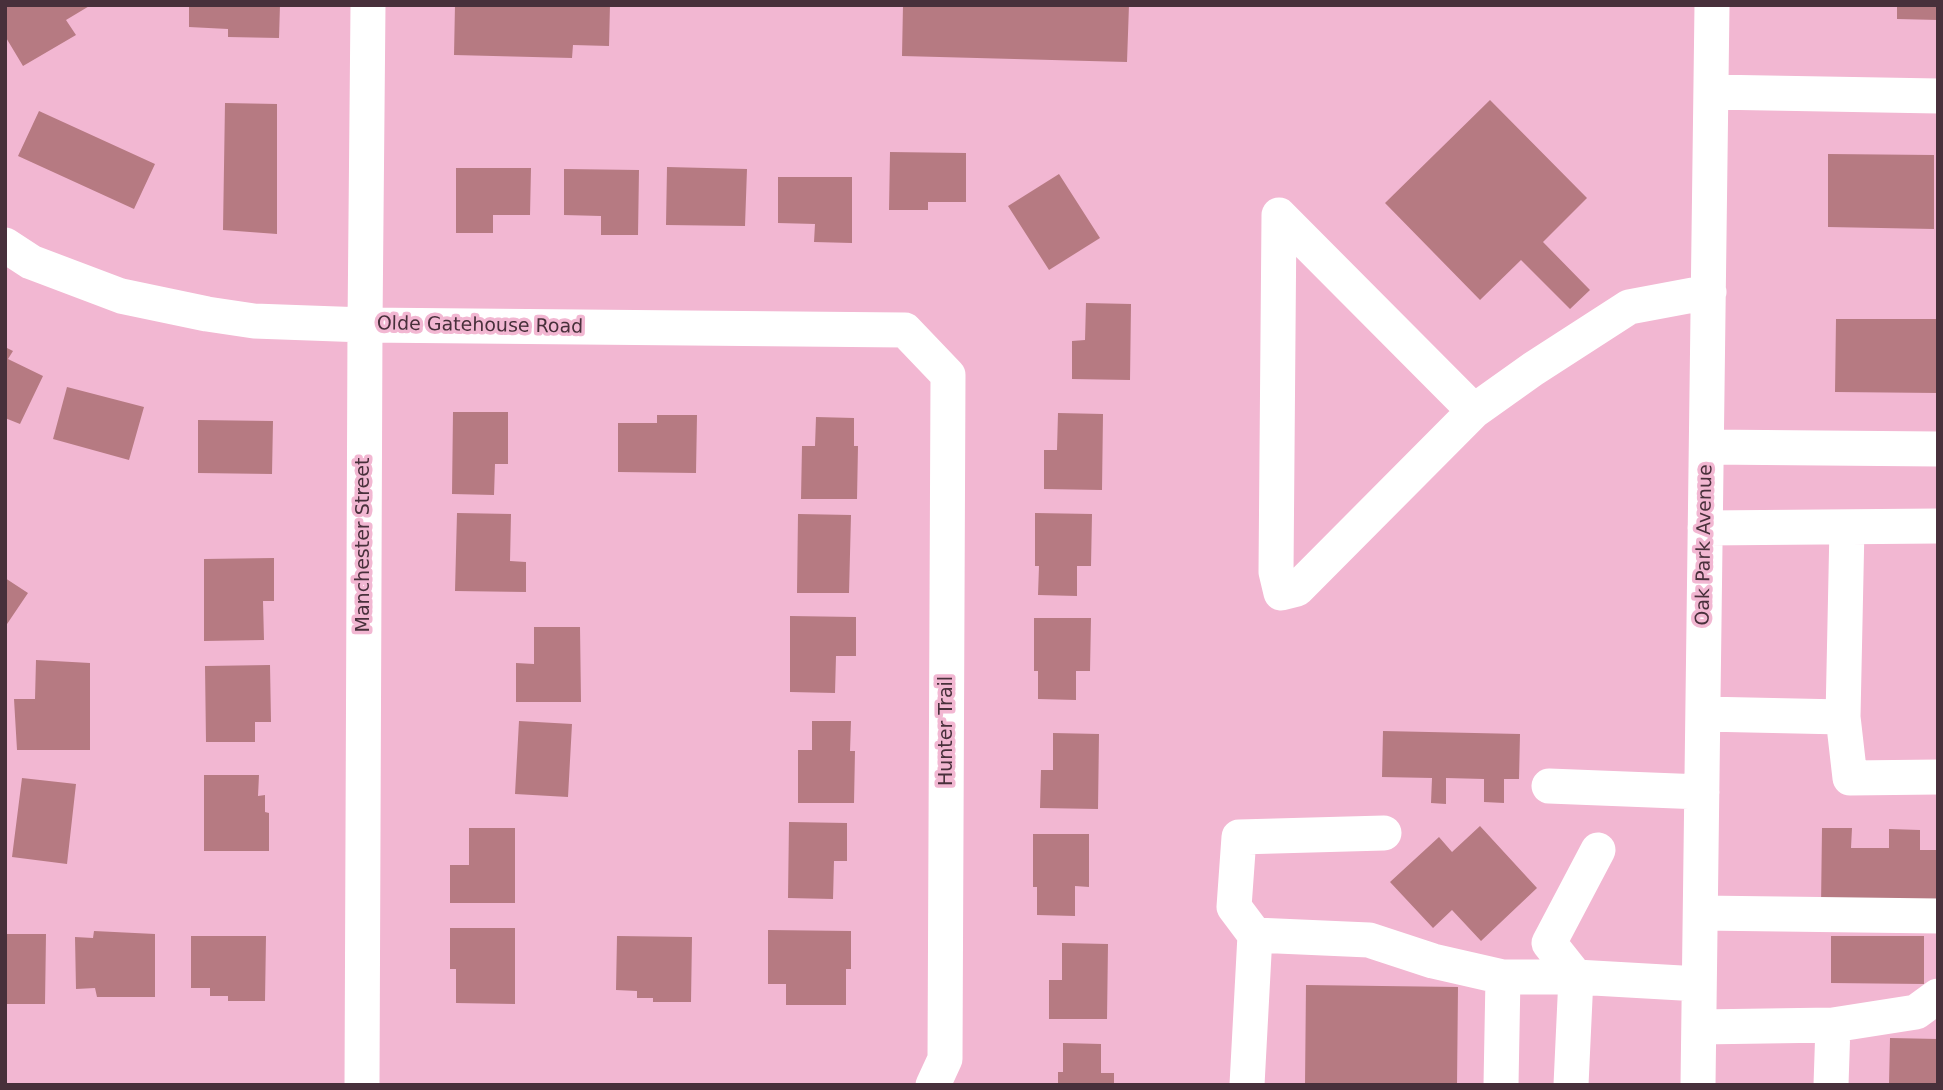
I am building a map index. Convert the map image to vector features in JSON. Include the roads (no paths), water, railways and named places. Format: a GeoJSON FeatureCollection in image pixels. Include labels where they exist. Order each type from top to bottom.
{"type":"FeatureCollection","features":[{"type":"Feature","properties":{"kind":"street","name":"Manchester Street"},"geometry":{"type":"LineString","coordinates":[[362,1085],[368,5]]}},
{"type":"Feature","properties":{"kind":"street","name":"Oak Park Avenue"},"geometry":{"type":"LineString","coordinates":[[1698,1085],[1712,5]]}},
{"type":"Feature","properties":{"kind":"street"},"geometry":{"type":"LineString","coordinates":[[1711,92],[1938,96]]}},
{"type":"Feature","properties":{"kind":"street"},"geometry":{"type":"LineString","coordinates":[[1474,411],[1279,215],[1276,572],[1281,593],[1297,589],[1474,411],[1533,369],[1629,307],[1709,292]]}},
{"type":"Feature","properties":{"kind":"street","name":"Olde Gatehouse Road"},"geometry":{"type":"LineString","coordinates":[[5,245],[31,262],[121,296],[254,321],[365,325],[905,330],[948,375]]}},
{"type":"Feature","properties":{"kind":"street","name":"Hunter Trail"},"geometry":{"type":"LineString","coordinates":[[934,1085],[945,1059],[948,375]]}},
{"type":"Feature","properties":{"kind":"street"},"geometry":{"type":"LineString","coordinates":[[1707,447],[1938,449]]}},
{"type":"Feature","properties":{"kind":"street"},"geometry":{"type":"LineString","coordinates":[[1706,528],[1938,526]]}},
{"type":"Feature","properties":{"kind":"street"},"geometry":{"type":"LineString","coordinates":[[1847,527],[1843,717],[1850,778],[1938,777]]}},
{"type":"Feature","properties":{"kind":"street"},"geometry":{"type":"LineString","coordinates":[[1703,713],[1843,717]]}},
{"type":"Feature","properties":{"kind":"street"},"geometry":{"type":"LineString","coordinates":[[1549,786],[1702,792]]}},
{"type":"Feature","properties":{"kind":"street"},"geometry":{"type":"LineString","coordinates":[[1247,1085],[1255,935],[1234,908],[1239,837],[1384,833]]}},
{"type":"Feature","properties":{"kind":"street"},"geometry":{"type":"LineString","coordinates":[[1571,1085],[1576,976],[1549,943],[1598,850]]}},
{"type":"Feature","properties":{"kind":"street"},"geometry":{"type":"LineString","coordinates":[[1701,914],[1938,916]]}},
{"type":"Feature","properties":{"kind":"street"},"geometry":{"type":"LineString","coordinates":[[1255,935],[1369,940],[1433,961],[1503,977],[1576,976],[1699,984]]}},
{"type":"Feature","properties":{"kind":"street"},"geometry":{"type":"LineString","coordinates":[[1502,1085],[1503,977]]}},
{"type":"Feature","properties":{"kind":"street"},"geometry":{"type":"LineString","coordinates":[[1699,1027],[1833,1025],[1916,1012],[1938,996]]}},
{"type":"Feature","properties":{"kind":"street"},"geometry":{"type":"LineString","coordinates":[[1831,1085],[1833,1025]]}}]}
